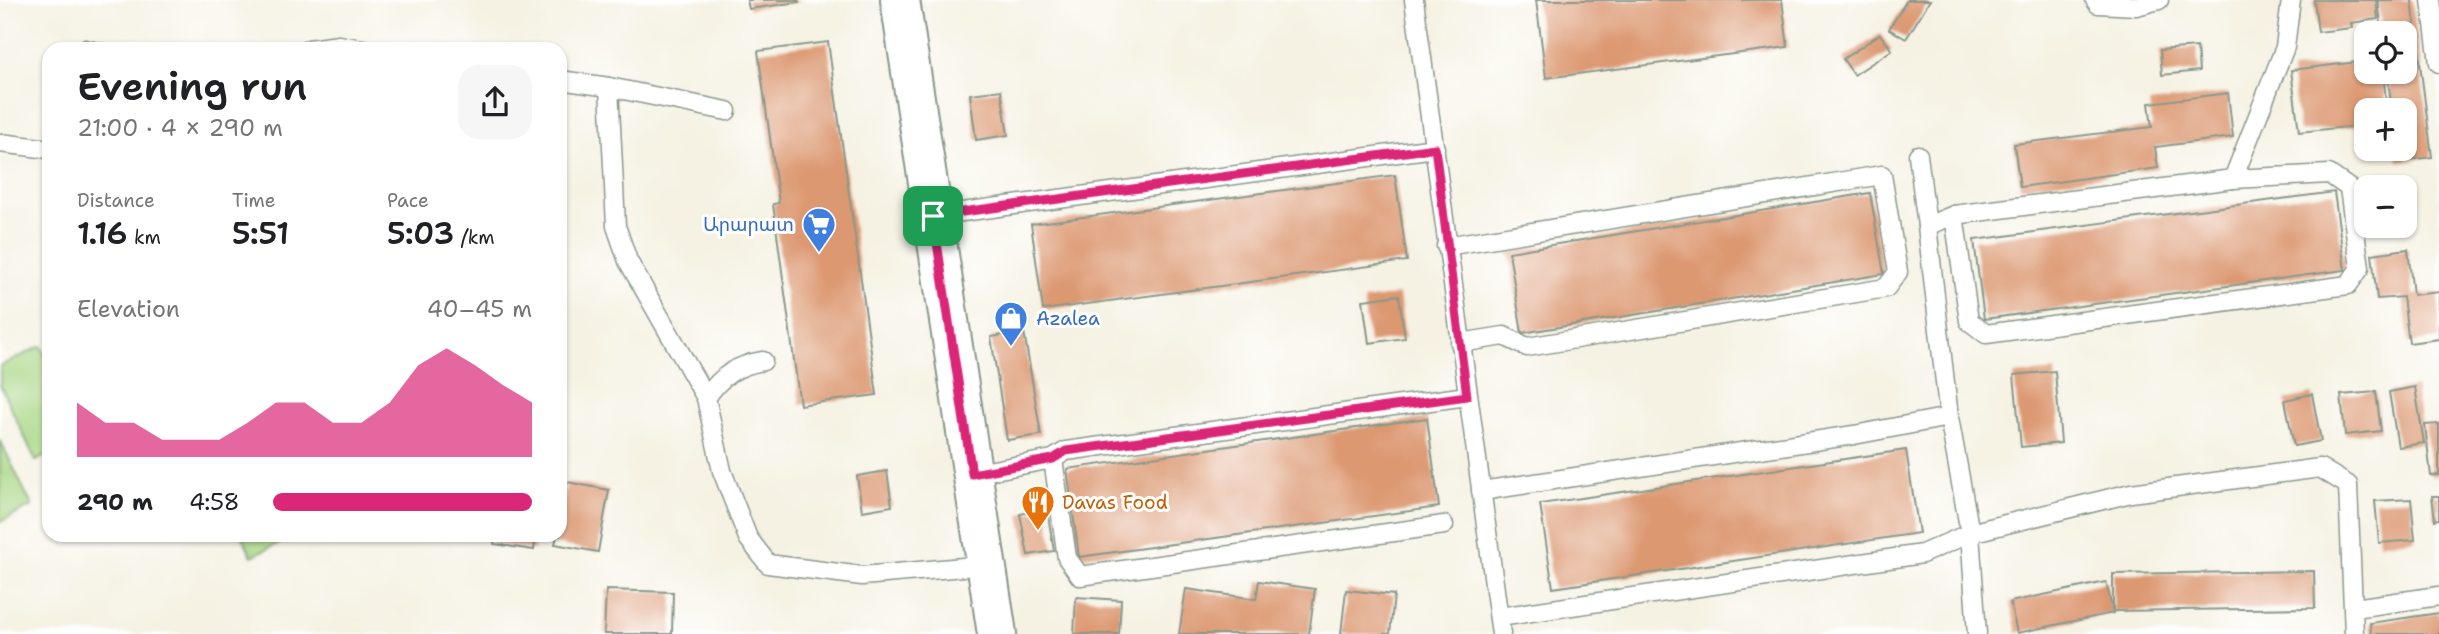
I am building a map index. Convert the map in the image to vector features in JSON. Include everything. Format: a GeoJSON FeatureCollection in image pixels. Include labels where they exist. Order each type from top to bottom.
{"type":"FeatureCollection","features":[{"type":"Feature","properties":{"kind":"street"},"geometry":{"type":"LineString","coordinates":[[900,0],[997,634]]}},
{"type":"Feature","properties":{"kind":"lane"},"geometry":{"type":"LineString","coordinates":[[1413,0],[1500,625],[1922,554],[1970,533],[2131,493],[2320,468],[2348,485],[2354,634]]}},
{"type":"Feature","properties":{"kind":"lane"},"geometry":{"type":"LineString","coordinates":[[2095,0],[2098,4],[2136,6],[2158,0]]}},
{"type":"Feature","properties":{"kind":"lane"},"geometry":{"type":"LineString","coordinates":[[2233,179],[2285,47],[2291,0]]}},
{"type":"Feature","properties":{"kind":"lane"},"geometry":{"type":"LineString","coordinates":[[2431,0],[2439,63]]}},
{"type":"Feature","properties":{"kind":"lane"},"geometry":{"type":"LineString","coordinates":[[567,81],[727,111]]}},
{"type":"Feature","properties":{"kind":"lane"},"geometry":{"type":"LineString","coordinates":[[608,87],[616,226],[628,261],[706,398],[722,471],[748,538],[768,564],[862,576],[986,565]]}},
{"type":"Feature","properties":{"kind":"lane"},"geometry":{"type":"LineString","coordinates":[[0,143],[42,148]]}},
{"type":"Feature","properties":{"kind":"lane"},"geometry":{"type":"LineString","coordinates":[[933,216],[1435,148]]}},
{"type":"Feature","properties":{"kind":"lane"},"geometry":{"type":"LineString","coordinates":[[1918,155],[1949,417],[1970,533],[1977,634]]}},
{"type":"Feature","properties":{"kind":"lane"},"geometry":{"type":"LineString","coordinates":[[1927,226],[1954,215],[2233,179],[2329,174],[2349,188],[2360,268],[2348,285],[1986,334],[1969,321],[1954,215]]}},
{"type":"Feature","properties":{"kind":"lane"},"geometry":{"type":"LineString","coordinates":[[1446,246],[1882,175],[1898,272],[1886,288],[1527,347],[1504,336],[1460,343]]}},
{"type":"Feature","properties":{"kind":"lane"},"geometry":{"type":"LineString","coordinates":[[706,398],[717,382],[729,372],[744,364],[763,361]]}},
{"type":"Feature","properties":{"kind":"lane"},"geometry":{"type":"LineString","coordinates":[[972,474],[1053,459],[1066,451],[1467,396]]}},
{"type":"Feature","properties":{"kind":"lane"},"geometry":{"type":"LineString","coordinates":[[1481,491],[1854,435],[1949,417]]}},
{"type":"Feature","properties":{"kind":"lane"},"geometry":{"type":"LineString","coordinates":[[1053,459],[1067,558],[1080,576],[1444,525]]}},
{"type":"Feature","properties":{"kind":"lane"},"geometry":{"type":"LineString","coordinates":[[2354,608],[2439,596]]}},
{"type":"Feature","properties":{"kind":"green space"},"geometry":{"type":"Polygon","coordinates":[[[41,346],[42,458],[36,461],[0,385],[0,366],[41,346]]]}},
{"type":"Feature","properties":{"kind":"green space"},"geometry":{"type":"Polygon","coordinates":[[[0,440],[32,506],[0,522],[0,440]]]}},
{"type":"Feature","properties":{"kind":"green space"},"geometry":{"type":"Polygon","coordinates":[[[245,542],[282,542],[252,556],[245,542]]]}},
{"type":"Feature","properties":{"kind":"building"},"geometry":{"type":"Polygon","coordinates":[[[747,0],[798,0],[799,2],[749,9],[747,0]]]}},
{"type":"Feature","properties":{"kind":"building"},"geometry":{"type":"Polygon","coordinates":[[[1536,0],[1782,0],[1788,47],[1546,78],[1536,0]]]}},
{"type":"Feature","properties":{"kind":"building"},"geometry":{"type":"Polygon","coordinates":[[[1907,0],[1930,0],[1906,39],[1889,29],[1907,0]]]}},
{"type":"Feature","properties":{"kind":"building"},"geometry":{"type":"Polygon","coordinates":[[[2314,0],[2376,0],[2378,19],[2354,21],[2351,23],[2352,28],[2318,32],[2314,0]]]}},
{"type":"Feature","properties":{"kind":"building"},"geometry":{"type":"Polygon","coordinates":[[[2378,0],[2412,0],[2415,21],[2381,21],[2378,0]]]}},
{"type":"Feature","properties":{"kind":"building"},"geometry":{"type":"Polygon","coordinates":[[[1880,34],[1892,50],[1854,75],[1843,59],[1880,34]]]}},
{"type":"Feature","properties":{"kind":"building"},"geometry":{"type":"Polygon","coordinates":[[[2417,39],[2432,157],[2417,159],[2417,98],[2390,98],[2389,84],[2417,84],[2417,39]]]}},
{"type":"Feature","properties":{"kind":"building"},"geometry":{"type":"Polygon","coordinates":[[[828,42],[877,395],[800,405],[773,204],[779,203],[758,51],[828,42]]]}},
{"type":"Feature","properties":{"kind":"building"},"geometry":{"type":"Polygon","coordinates":[[[2197,47],[2199,71],[2162,75],[2160,50],[2197,47]]]}},
{"type":"Feature","properties":{"kind":"building"},"geometry":{"type":"Polygon","coordinates":[[[2354,62],[2354,84],[2384,84],[2386,98],[2354,98],[2354,126],[2299,132],[2291,70],[2354,62]]]}},
{"type":"Feature","properties":{"kind":"building"},"geometry":{"type":"Polygon","coordinates":[[[1001,90],[1008,135],[976,140],[970,94],[1001,90]]]}},
{"type":"Feature","properties":{"kind":"building"},"geometry":{"type":"Polygon","coordinates":[[[2228,93],[2233,137],[2155,147],[2158,168],[2020,187],[2014,144],[2152,127],[2149,103],[2228,93]]]}},
{"type":"Feature","properties":{"kind":"building"},"geometry":{"type":"Polygon","coordinates":[[[1395,175],[1407,261],[1043,310],[1031,224],[1395,175]]]}},
{"type":"Feature","properties":{"kind":"building"},"geometry":{"type":"Polygon","coordinates":[[[2334,192],[2345,270],[1984,319],[1974,240],[2334,192]]]}},
{"type":"Feature","properties":{"kind":"building"},"geometry":{"type":"Polygon","coordinates":[[[1870,193],[1884,274],[1522,333],[1509,252],[1870,193]]]}},
{"type":"Feature","properties":{"kind":"building"},"geometry":{"type":"Polygon","coordinates":[[[2408,249],[2413,295],[2439,292],[2439,339],[2409,343],[2403,297],[2377,299],[2372,254],[2408,249]]]}},
{"type":"Feature","properties":{"kind":"building"},"geometry":{"type":"Polygon","coordinates":[[[1399,295],[1405,338],[1369,343],[1363,300],[1399,295]]]}},
{"type":"Feature","properties":{"kind":"building"},"geometry":{"type":"Polygon","coordinates":[[[1024,332],[1041,435],[1007,440],[991,337],[1024,332]]]}},
{"type":"Feature","properties":{"kind":"building"},"geometry":{"type":"Polygon","coordinates":[[[2055,371],[2061,443],[2021,447],[2014,375],[2055,371]]]}},
{"type":"Feature","properties":{"kind":"building"},"geometry":{"type":"Polygon","coordinates":[[[2415,387],[2424,443],[2398,447],[2389,392],[2415,387]]]}},
{"type":"Feature","properties":{"kind":"building"},"geometry":{"type":"Polygon","coordinates":[[[2376,392],[2381,431],[2345,435],[2341,395],[2376,392]]]}},
{"type":"Feature","properties":{"kind":"building"},"geometry":{"type":"Polygon","coordinates":[[[2312,394],[2321,441],[2294,446],[2285,400],[2312,394]]]}},
{"type":"Feature","properties":{"kind":"building"},"geometry":{"type":"Polygon","coordinates":[[[1427,418],[1439,507],[1079,557],[1067,469],[1427,418]]]}},
{"type":"Feature","properties":{"kind":"building"},"geometry":{"type":"Polygon","coordinates":[[[2439,424],[2439,475],[2431,476],[2425,425],[2439,424]]]}},
{"type":"Feature","properties":{"kind":"building"},"geometry":{"type":"Polygon","coordinates":[[[1906,450],[1919,533],[1553,588],[1540,504],[1906,450]]]}},
{"type":"Feature","properties":{"kind":"building"},"geometry":{"type":"Polygon","coordinates":[[[887,471],[892,506],[862,511],[857,476],[887,471]]]}},
{"type":"Feature","properties":{"kind":"building"},"geometry":{"type":"Polygon","coordinates":[[[567,482],[609,490],[598,552],[555,544],[567,542],[567,482]]]}},
{"type":"Feature","properties":{"kind":"building"},"geometry":{"type":"Polygon","coordinates":[[[2432,496],[2439,496],[2439,519],[2435,520],[2432,496]]]}},
{"type":"Feature","properties":{"kind":"building"},"geometry":{"type":"Polygon","coordinates":[[[2411,499],[2415,540],[2379,543],[2375,501],[2411,499]]]}},
{"type":"Feature","properties":{"kind":"building","name":"Davas Food"},"geometry":{"type":"Polygon","coordinates":[[[1047,509],[1054,551],[1028,555],[1020,514],[1047,509]]]}},
{"type":"Feature","properties":{"kind":"building"},"geometry":{"type":"Polygon","coordinates":[[[494,542],[535,542],[534,550],[494,542]]]}},
{"type":"Feature","properties":{"kind":"building"},"geometry":{"type":"Polygon","coordinates":[[[2314,571],[2315,608],[2113,611],[2113,574],[2314,571]]]}},
{"type":"Feature","properties":{"kind":"building"},"geometry":{"type":"Polygon","coordinates":[[[1259,581],[1315,589],[1309,634],[1179,634],[1186,589],[1256,599],[1259,581]]]}},
{"type":"Feature","properties":{"kind":"building"},"geometry":{"type":"Polygon","coordinates":[[[2106,582],[2113,613],[2017,633],[2010,602],[2106,582]]]}},
{"type":"Feature","properties":{"kind":"building"},"geometry":{"type":"Polygon","coordinates":[[[606,590],[673,592],[672,634],[604,634],[606,590]]]}},
{"type":"Feature","properties":{"kind":"building"},"geometry":{"type":"Polygon","coordinates":[[[1346,590],[1394,595],[1390,634],[1341,634],[1346,590]]]}},
{"type":"Feature","properties":{"kind":"building"},"geometry":{"type":"Polygon","coordinates":[[[1076,597],[1121,600],[1119,634],[1074,634],[1076,597]]]}},
{"type":"Feature","properties":{"kind":"building"},"geometry":{"type":"Polygon","coordinates":[[[2439,613],[2439,634],[2371,634],[2370,623],[2439,613]]]}},
{"type":"Feature","properties":{"kind":"place","name":"Արարատ"},"geometry":{"type":"Point","coordinates":[819,254]}},
{"type":"Feature","properties":{"kind":"place","name":"Azalea"},"geometry":{"type":"Point","coordinates":[1011,348]}},
{"type":"Feature","properties":{"kind":"place","name":"Davas Food"},"geometry":{"type":"Point","coordinates":[1038,532]}},
{"type":"Feature","properties":{"kind":"route"},"geometry":{"type":"LineString","coordinates":[[1435,148],[1467,396],[1066,451],[1053,459],[972,474],[933,216],[1435,148]]}}]}
